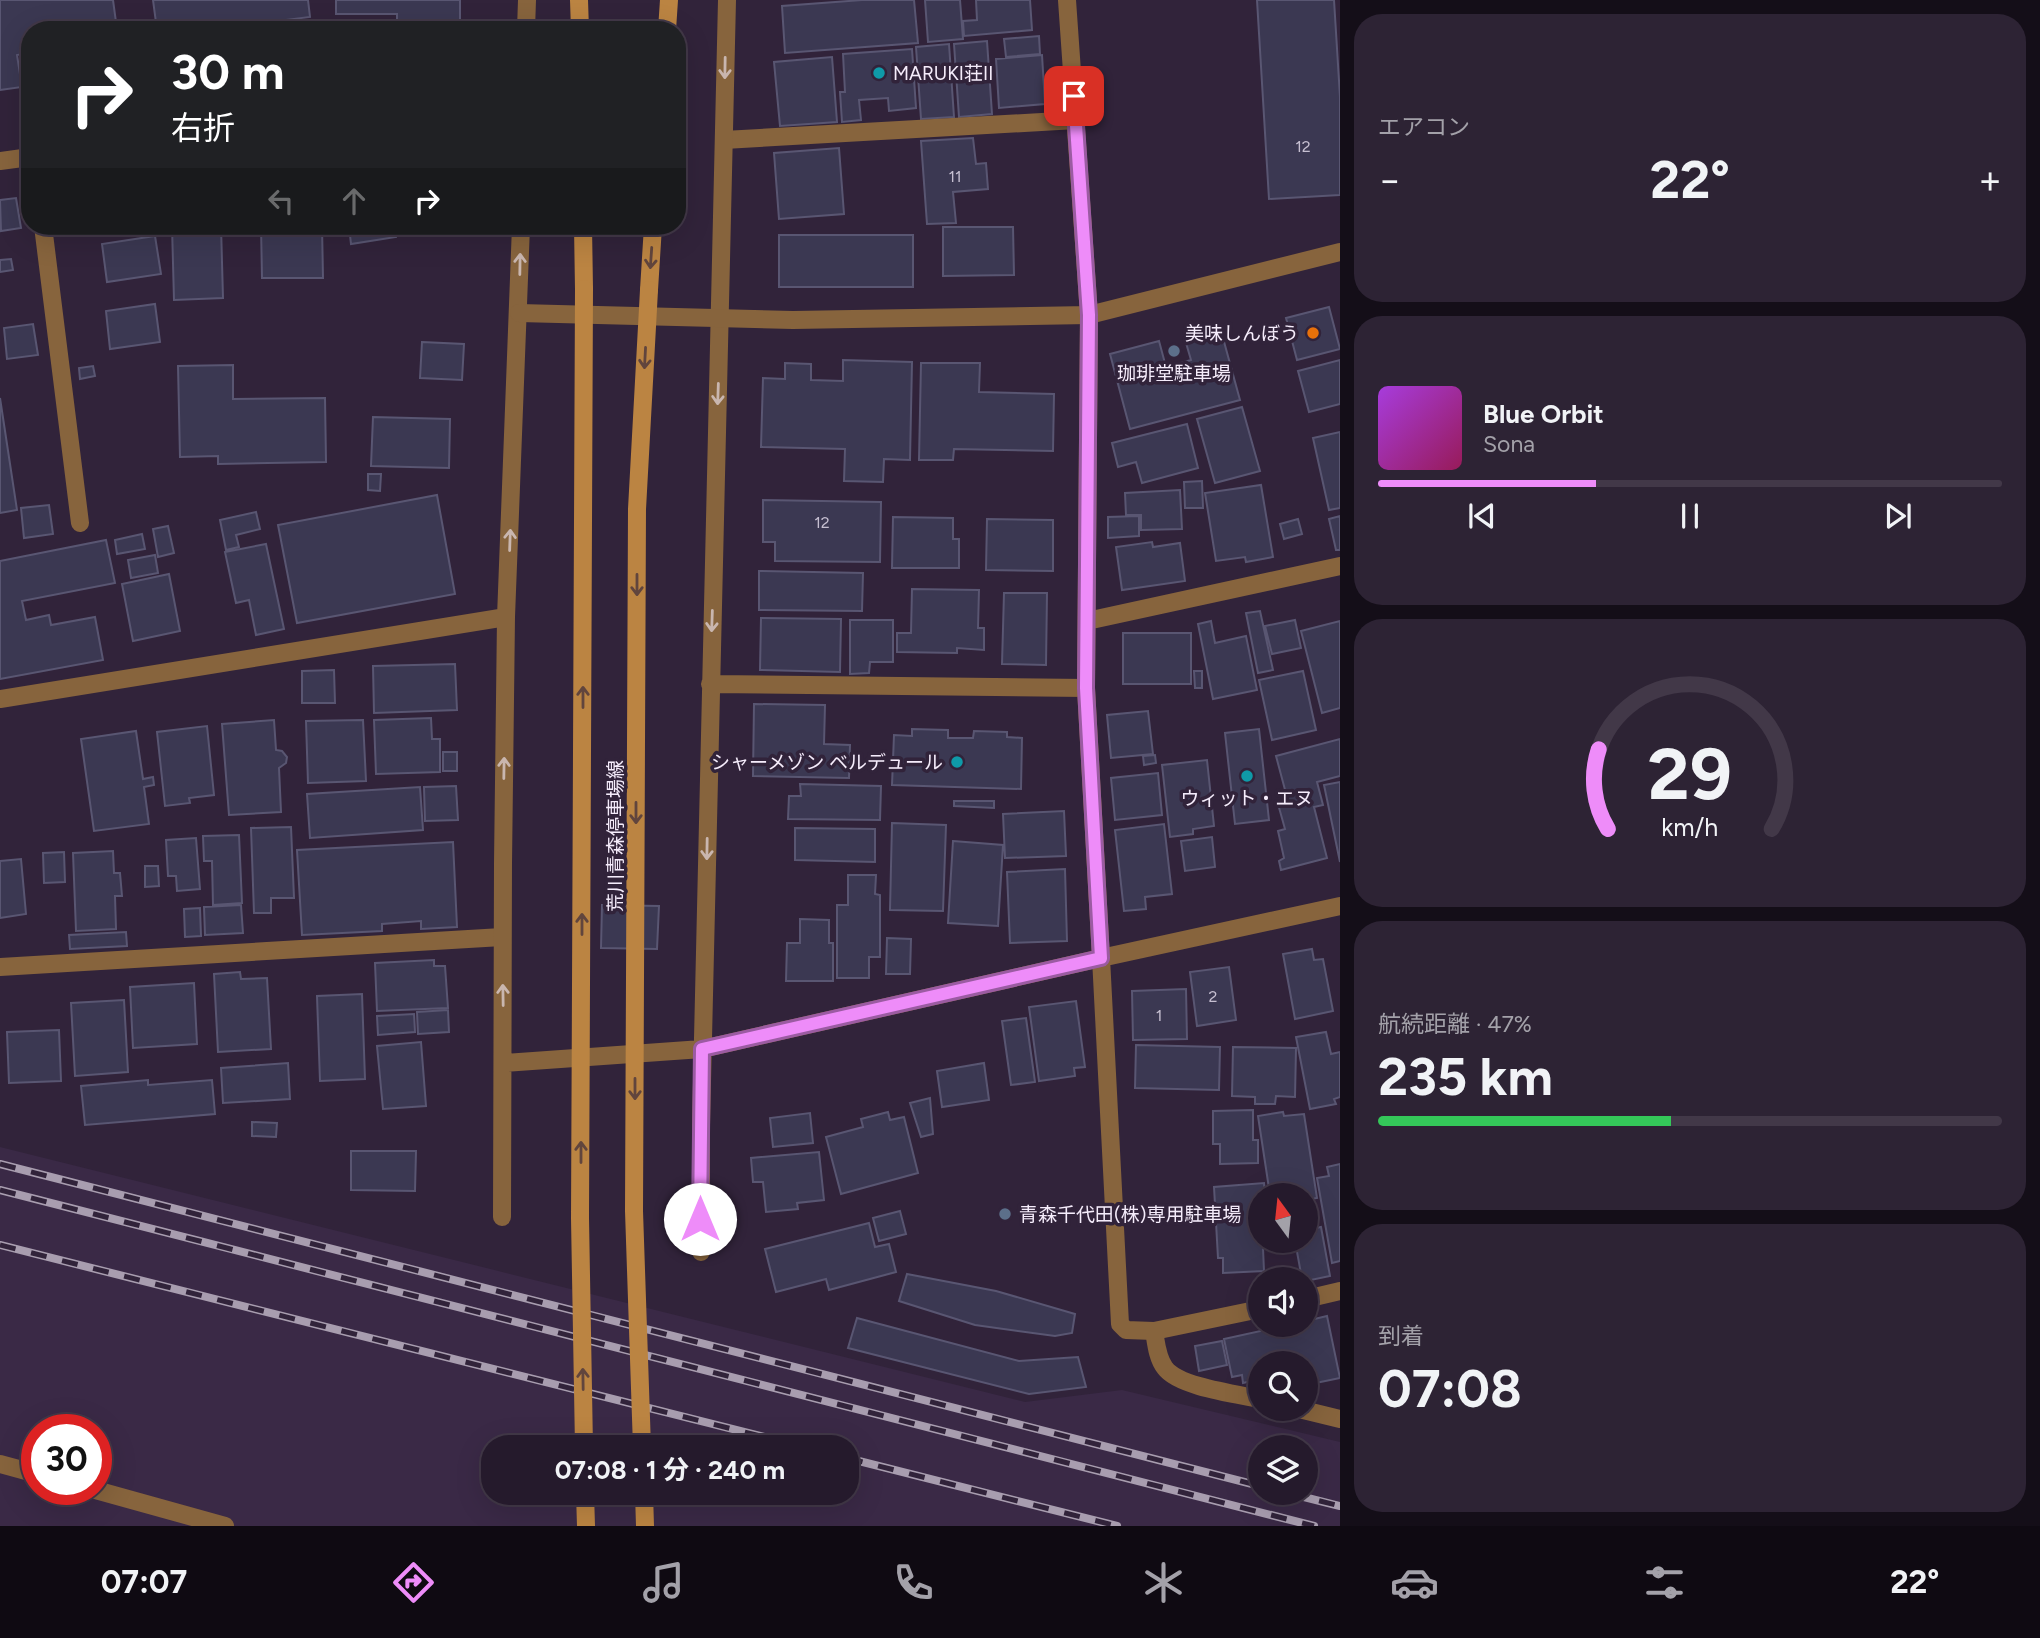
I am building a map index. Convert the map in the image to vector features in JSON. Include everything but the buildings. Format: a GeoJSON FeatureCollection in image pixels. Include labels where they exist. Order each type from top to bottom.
{"type":"FeatureCollection","features":[{"type":"Feature","properties":{"kind":"main road"},"geometry":{"type":"LineString","coordinates":[[579,0],[580,21]]}},
{"type":"Feature","properties":{"kind":"main road"},"geometry":{"type":"LineString","coordinates":[[668,21],[669,0]]}},
{"type":"Feature","properties":{"kind":"main road","name":"荒川青森停車場線"},"geometry":{"type":"LineString","coordinates":[[583,235],[580,1204],[584,1435]]}},
{"type":"Feature","properties":{"kind":"main road","name":"荒川青森停車場線"},"geometry":{"type":"LineString","coordinates":[[642,1435],[635,1211],[637,509],[652,235]]}},
{"type":"Feature","properties":{"kind":"main road"},"geometry":{"type":"LineString","coordinates":[[585,1505],[586,1526]]}},
{"type":"Feature","properties":{"kind":"main road"},"geometry":{"type":"LineString","coordinates":[[644,1505],[645,1526]]}},
{"type":"Feature","properties":{"kind":"street"},"geometry":{"type":"LineString","coordinates":[[526,21],[527,0]]}},
{"type":"Feature","properties":{"kind":"street"},"geometry":{"type":"LineString","coordinates":[[701,1252],[702,1049],[727,0]]}},
{"type":"Feature","properties":{"kind":"street"},"geometry":{"type":"LineString","coordinates":[[1067,0],[1089,315],[1086,688],[1121,1324],[1126,1331],[1154,1331],[1248,1311]]}},
{"type":"Feature","properties":{"kind":"street"},"geometry":{"type":"LineString","coordinates":[[724,140],[1076,120]]}},
{"type":"Feature","properties":{"kind":"street"},"geometry":{"type":"LineString","coordinates":[[0,161],[21,158]]}},
{"type":"Feature","properties":{"kind":"street"},"geometry":{"type":"LineString","coordinates":[[44,235],[80,523]]}},
{"type":"Feature","properties":{"kind":"street"},"geometry":{"type":"LineString","coordinates":[[502,1217],[506,617],[521,235]]}},
{"type":"Feature","properties":{"kind":"street"},"geometry":{"type":"LineString","coordinates":[[519,313],[720,319],[1089,315],[1340,252]]}},
{"type":"Feature","properties":{"kind":"street"},"geometry":{"type":"LineString","coordinates":[[1087,621],[1340,566]]}},
{"type":"Feature","properties":{"kind":"street"},"geometry":{"type":"LineString","coordinates":[[0,699],[506,617]]}},
{"type":"Feature","properties":{"kind":"street"},"geometry":{"type":"LineString","coordinates":[[710,684],[1086,688]]}},
{"type":"Feature","properties":{"kind":"street"},"geometry":{"type":"LineString","coordinates":[[504,1063],[702,1049],[1340,906]]}},
{"type":"Feature","properties":{"kind":"street"},"geometry":{"type":"LineString","coordinates":[[0,967],[502,937]]}},
{"type":"Feature","properties":{"kind":"street"},"geometry":{"type":"LineString","coordinates":[[1318,1296],[1340,1291]]}},
{"type":"Feature","properties":{"kind":"street"},"geometry":{"type":"LineString","coordinates":[[1154,1331],[1157,1350],[1165,1368],[1180,1380],[1248,1396]]}},
{"type":"Feature","properties":{"kind":"street"},"geometry":{"type":"LineString","coordinates":[[1318,1414],[1340,1419]]}},
{"type":"Feature","properties":{"kind":"street"},"geometry":{"type":"LineString","coordinates":[[0,1464],[21,1470]]}},
{"type":"Feature","properties":{"kind":"street"},"geometry":{"type":"LineString","coordinates":[[112,1495],[226,1526]]}},
{"type":"Feature","properties":{"kind":"shaded area"},"geometry":{"type":"Polygon","coordinates":[[[0,1147],[1025,1402],[1122,1390],[1311,1435],[1248,1435],[1248,1505],[1318,1505],[1318,1437],[1340,1442],[1340,1526],[0,1526],[0,1147]]]}},
{"type":"Feature","properties":{"kind":"railway"},"geometry":{"type":"LineString","coordinates":[[0,1164],[1248,1483]]}},
{"type":"Feature","properties":{"kind":"railway"},"geometry":{"type":"LineString","coordinates":[[0,1190],[1314,1526]]}},
{"type":"Feature","properties":{"kind":"railway"},"geometry":{"type":"LineString","coordinates":[[0,1245],[756,1435]]}},
{"type":"Feature","properties":{"kind":"railway"},"geometry":{"type":"LineString","coordinates":[[859,1461],[1117,1526]]}},
{"type":"Feature","properties":{"kind":"railway"},"geometry":{"type":"LineString","coordinates":[[1318,1500],[1340,1506]]}},
{"type":"Feature","properties":{"kind":"place","name":"MARUKI荘II"},"geometry":{"type":"Point","coordinates":[879,73]}},
{"type":"Feature","properties":{"kind":"place","name":"美味しんぼう"},"geometry":{"type":"Point","coordinates":[1313,333]}},
{"type":"Feature","properties":{"kind":"place","name":"珈琲堂駐車場"},"geometry":{"type":"Point","coordinates":[1174,351]}},
{"type":"Feature","properties":{"kind":"place","name":"シャーメゾン ベルデュール"},"geometry":{"type":"Point","coordinates":[957,762]}},
{"type":"Feature","properties":{"kind":"place","name":"ウィット・エヌ"},"geometry":{"type":"Point","coordinates":[1247,776]}},
{"type":"Feature","properties":{"kind":"place","name":"青森千代田(株)専用駐車場"},"geometry":{"type":"Point","coordinates":[1005,1214]}},
{"type":"Feature","properties":{"kind":"route"},"geometry":{"type":"LineString","coordinates":[[700,1219],[702,1049],[1101,958],[1086,688],[1089,315],[1074,96]]}}]}
